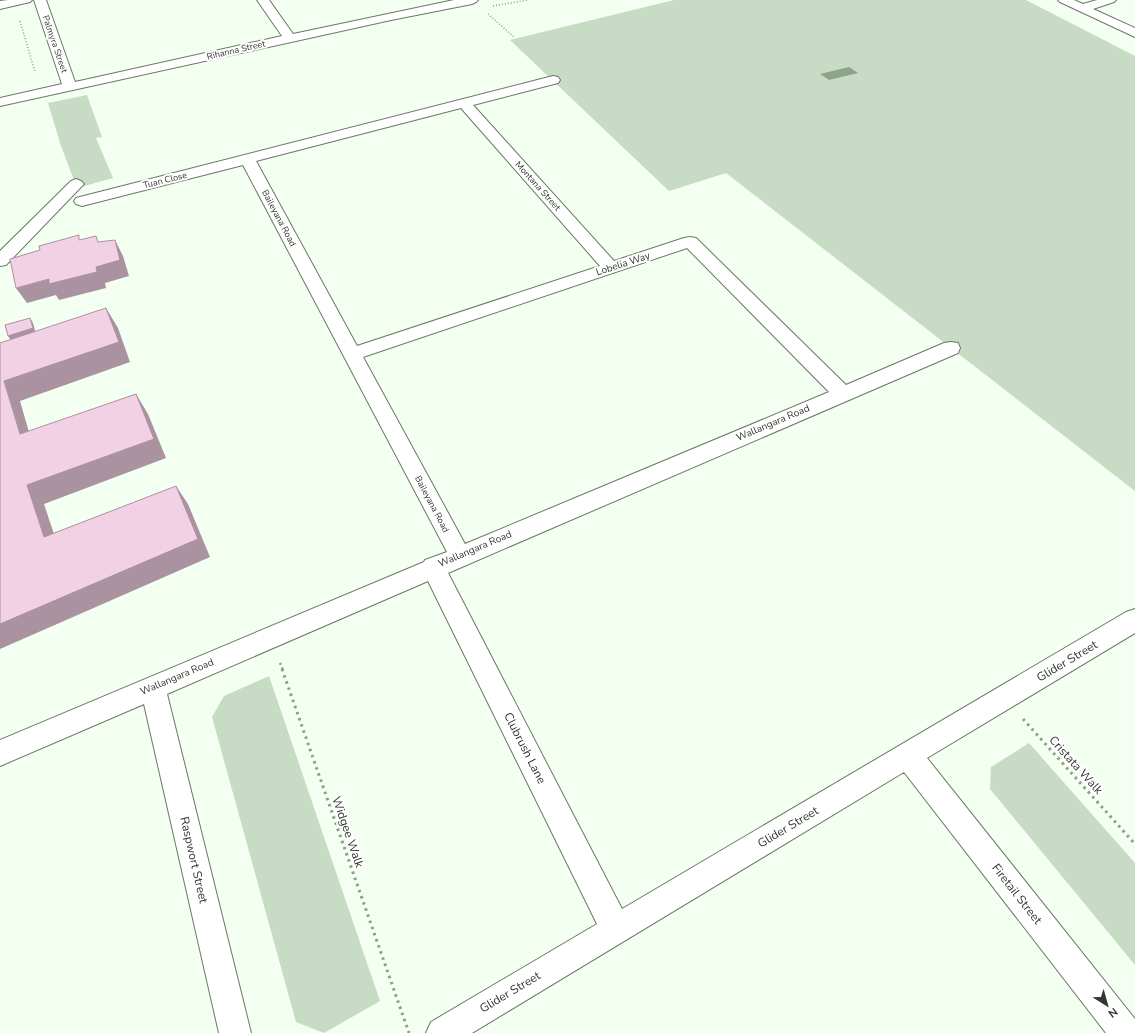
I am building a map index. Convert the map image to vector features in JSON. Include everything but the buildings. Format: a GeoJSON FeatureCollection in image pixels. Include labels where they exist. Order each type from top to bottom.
{"type":"FeatureCollection","features":[{"type":"Feature","properties":{"kind":"street","name":"Palmyra Street"},"geometry":{"type":"LineString","coordinates":[[40,0],[70,87]]}},
{"type":"Feature","properties":{"kind":"street"},"geometry":{"type":"LineString","coordinates":[[263,0],[290,38]]}},
{"type":"Feature","properties":{"kind":"street","name":"Rihanna Street"},"geometry":{"type":"LineString","coordinates":[[0,102],[391,16],[472,0]]}},
{"type":"Feature","properties":{"kind":"street"},"geometry":{"type":"LineString","coordinates":[[1064,0],[1135,33]]}},
{"type":"Feature","properties":{"kind":"street"},"geometry":{"type":"LineString","coordinates":[[1083,8],[1110,0]]}},
{"type":"Feature","properties":{"kind":"street"},"geometry":{"type":"LineString","coordinates":[[0,5],[21,1]]}},
{"type":"Feature","properties":{"kind":"street"},"geometry":{"type":"LineString","coordinates":[[248,159],[553,80]]}},
{"type":"Feature","properties":{"kind":"street","name":"Montana Street"},"geometry":{"type":"LineString","coordinates":[[464,103],[611,268]]}},
{"type":"Feature","properties":{"kind":"street","name":"Tuan Close"},"geometry":{"type":"LineString","coordinates":[[82,201],[248,159]]}},
{"type":"Feature","properties":{"kind":"street","name":"Baileyana Road"},"geometry":{"type":"LineString","coordinates":[[248,159],[460,556]]}},
{"type":"Feature","properties":{"kind":"street"},"geometry":{"type":"LineString","coordinates":[[0,261],[76,184]]}},
{"type":"Feature","properties":{"kind":"street","name":"Lobelia Way"},"geometry":{"type":"LineString","coordinates":[[352,354],[690,242],[843,394]]}},
{"type":"Feature","properties":{"kind":"street","name":"Wallangara Road"},"geometry":{"type":"LineString","coordinates":[[0,753],[433,567],[951,348]]}},
{"type":"Feature","properties":{"kind":"street","name":"Clubrush Lane"},"geometry":{"type":"LineString","coordinates":[[433,567],[616,929]]}},
{"type":"Feature","properties":{"kind":"street","name":"Glider Street"},"geometry":{"type":"LineString","coordinates":[[442,1033],[1134,622]]}},
{"type":"Feature","properties":{"kind":"street","name":"Raspwort Street"},"geometry":{"type":"LineString","coordinates":[[153,687],[235,1033]]}},
{"type":"Feature","properties":{"kind":"street","name":"Firetail Street"},"geometry":{"type":"LineString","coordinates":[[908,755],[1126,1033]]}},
{"type":"Feature","properties":{"kind":"path"},"geometry":{"type":"LineString","coordinates":[[21,1],[36,73]]}},
{"type":"Feature","properties":{"kind":"path"},"geometry":{"type":"LineString","coordinates":[[487,13],[514,37]]}},
{"type":"Feature","properties":{"kind":"path","name":"Widgee Walk"},"geometry":{"type":"LineString","coordinates":[[271,636],[409,1033]]}},
{"type":"Feature","properties":{"kind":"path","name":"Cristata Walk"},"geometry":{"type":"LineString","coordinates":[[1004,698],[1135,844]]}},
{"type":"Feature","properties":{"kind":"shaded area"},"geometry":{"type":"Polygon","coordinates":[[[674,0],[1026,0],[1135,56],[1135,491],[726,173],[669,191],[510,40],[674,0]]]}},
{"type":"Feature","properties":{"kind":"shaded area"},"geometry":{"type":"Polygon","coordinates":[[[849,67],[858,73],[829,80],[820,74],[849,67]]]}},
{"type":"Feature","properties":{"kind":"shaded area"},"geometry":{"type":"Polygon","coordinates":[[[87,95],[102,137],[96,138],[113,178],[77,188],[61,146],[48,103],[87,95]]]}},
{"type":"Feature","properties":{"kind":"shaded area"},"geometry":{"type":"Polygon","coordinates":[[[269,676],[380,1001],[324,1033],[296,1022],[212,717],[224,696],[269,676]]]}},
{"type":"Feature","properties":{"kind":"shaded area"},"geometry":{"type":"Polygon","coordinates":[[[1029,743],[1135,863],[1135,965],[990,789],[991,767],[1029,743]]]}}]}
